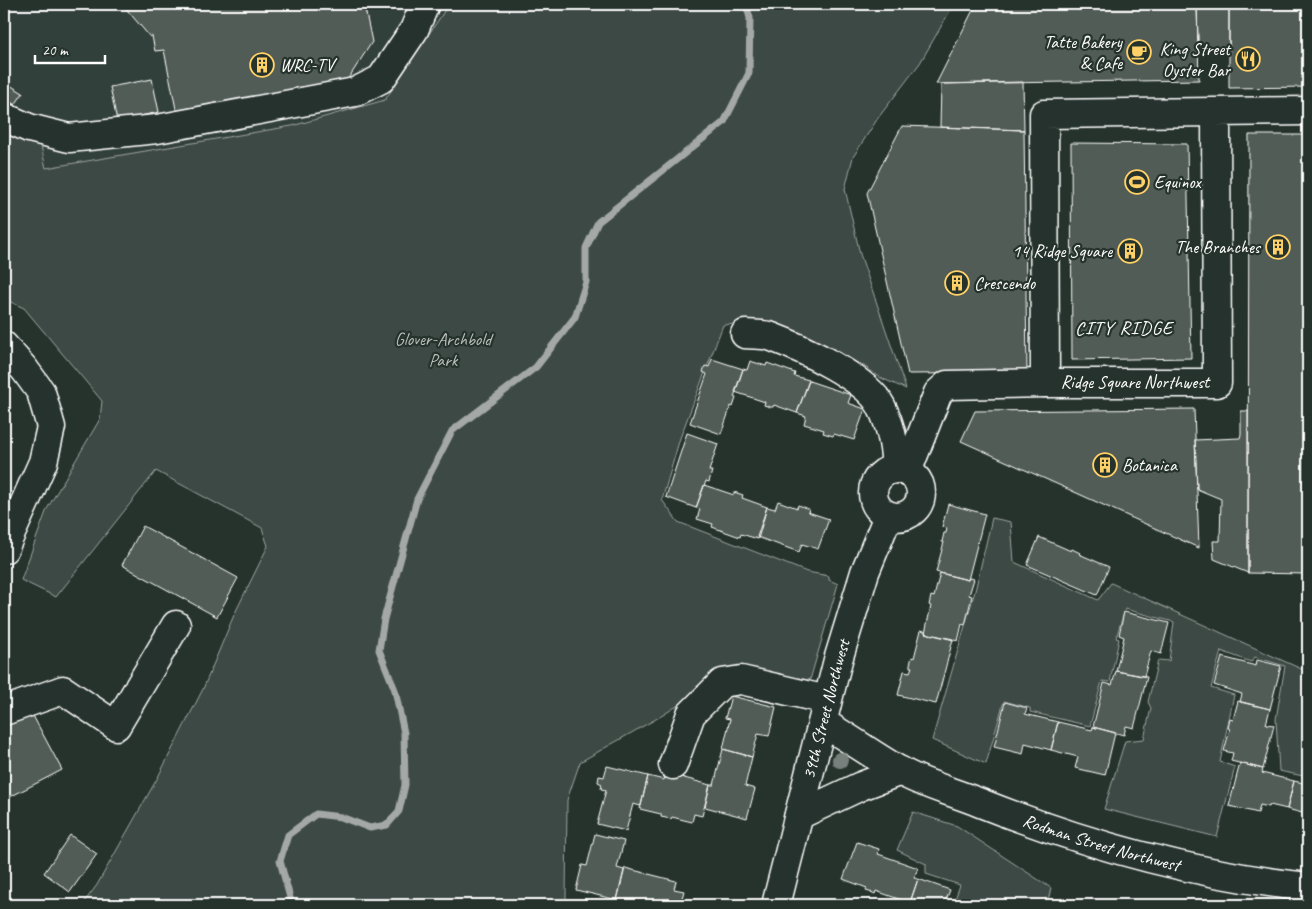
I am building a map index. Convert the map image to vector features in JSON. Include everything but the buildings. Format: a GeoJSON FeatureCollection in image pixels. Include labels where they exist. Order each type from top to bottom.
{"type":"FeatureCollection","features":[{"type":"Feature","properties":{"kind":"street"},"geometry":{"type":"LineString","coordinates":[[4,117],[29,128],[69,138],[157,129],[354,92],[381,78],[414,30],[424,4]]}},
{"type":"Feature","properties":{"kind":"street","name":"Ridge Square Northwest"},"geometry":{"type":"LineString","coordinates":[[1216,113],[1217,383],[1045,383],[1044,114],[1308,111]]}},
{"type":"Feature","properties":{"kind":"street"},"geometry":{"type":"LineString","coordinates":[[745,334],[770,336],[828,362],[870,390],[881,406],[901,471]]}},
{"type":"Feature","properties":{"kind":"street"},"geometry":{"type":"LineString","coordinates":[[4,346],[41,392],[51,427],[43,462],[4,549]]}},
{"type":"Feature","properties":{"kind":"street"},"geometry":{"type":"LineString","coordinates":[[901,471],[938,393],[947,385],[1045,383]]}},
{"type":"Feature","properties":{"kind":"street"},"geometry":{"type":"LineString","coordinates":[[901,471],[912,475],[919,485],[921,491],[918,504],[909,514],[902,517],[888,516],[881,512],[876,505],[873,498],[873,490],[880,476],[901,471]]}},
{"type":"Feature","properties":{"kind":"street","name":"39th Street Northwest"},"geometry":{"type":"LineString","coordinates":[[776,905],[838,660],[865,572],[888,516]]}},
{"type":"Feature","properties":{"kind":"street"},"geometry":{"type":"LineString","coordinates":[[4,711],[63,690],[116,726],[176,625]]}},
{"type":"Feature","properties":{"kind":"street","name":"Rodman Street Northwest"},"geometry":{"type":"LineString","coordinates":[[672,765],[691,714],[722,683],[741,680],[825,711],[901,772],[1020,818],[1084,840],[1141,856],[1256,881],[1308,887]]}},
{"type":"Feature","properties":{"kind":"street"},"geometry":{"type":"LineString","coordinates":[[799,815],[861,786],[901,772]]}},
{"type":"Feature","properties":{"kind":"shaded area"},"geometry":{"type":"Polygon","coordinates":[[[4,4],[450,4],[390,100],[292,126],[44,169],[4,128],[4,4]]]}},
{"type":"Feature","properties":{"kind":"green space","name":"Glover-Archbold Park"},"geometry":{"type":"Polygon","coordinates":[[[449,4],[954,4],[920,63],[878,118],[853,157],[845,189],[860,254],[906,389],[881,378],[864,366],[767,322],[723,325],[680,438],[662,500],[678,522],[807,572],[829,576],[829,580],[838,584],[810,680],[732,670],[663,715],[580,762],[567,800],[566,898],[568,905],[82,905],[97,885],[158,777],[203,689],[234,615],[268,546],[262,528],[156,471],[56,597],[21,580],[47,509],[100,419],[102,401],[24,308],[4,299],[4,128],[41,146],[46,168],[292,126],[385,100],[449,4]]]}},
{"type":"Feature","properties":{"kind":"green space"},"geometry":{"type":"Polygon","coordinates":[[[992,518],[1011,522],[1014,562],[1098,600],[1111,583],[1308,672],[1308,777],[1279,771],[1276,719],[1285,666],[1255,657],[1251,662],[1221,651],[1211,688],[1234,695],[1220,762],[1235,767],[1217,837],[1104,809],[1125,741],[1144,739],[1151,708],[1148,702],[1158,660],[1169,661],[1174,622],[1125,609],[1116,638],[1119,639],[1110,682],[1102,681],[1090,726],[1030,712],[1030,708],[1004,701],[986,764],[932,740],[975,591],[992,518]]]}},
{"type":"Feature","properties":{"kind":"green space"},"geometry":{"type":"Polygon","coordinates":[[[913,812],[957,826],[1051,888],[1047,905],[953,905],[960,885],[926,874],[926,864],[897,850],[913,812]]]}},
{"type":"Feature","properties":{"kind":"waterway"},"geometry":{"type":"LineString","coordinates":[[292,905],[280,861],[288,835],[316,814],[341,817],[370,828],[387,825],[399,811],[405,785],[404,733],[395,690],[379,650],[384,619],[417,499],[452,431],[536,367],[575,317],[586,282],[586,248],[598,222],[724,122],[749,73],[750,18],[746,4]]}},
{"type":"Feature","properties":{"kind":"place","name":"Tatte Bakery & Cafe"},"geometry":{"type":"Point","coordinates":[1139,52]}},
{"type":"Feature","properties":{"kind":"place","name":"King Street Oyster Bar"},"geometry":{"type":"Point","coordinates":[1248,59]}},
{"type":"Feature","properties":{"kind":"place","name":"WRC-TV"},"geometry":{"type":"Point","coordinates":[262,65]}},
{"type":"Feature","properties":{"kind":"place","name":"Equinox"},"geometry":{"type":"Point","coordinates":[1137,182]}},
{"type":"Feature","properties":{"kind":"place","name":"The Branches"},"geometry":{"type":"Point","coordinates":[1278,247]}},
{"type":"Feature","properties":{"kind":"place","name":"14 Ridge Square"},"geometry":{"type":"Point","coordinates":[1130,251]}},
{"type":"Feature","properties":{"kind":"place","name":"Crescendo"},"geometry":{"type":"Point","coordinates":[957,283]}},
{"type":"Feature","properties":{"kind":"place","name":"Botanica"},"geometry":{"type":"Point","coordinates":[1105,465]}},
{"type":"Feature","properties":{"kind":"district","name":"CITY RIDGE"},"geometry":{"type":"Point","coordinates":[1124,327]}}]}
